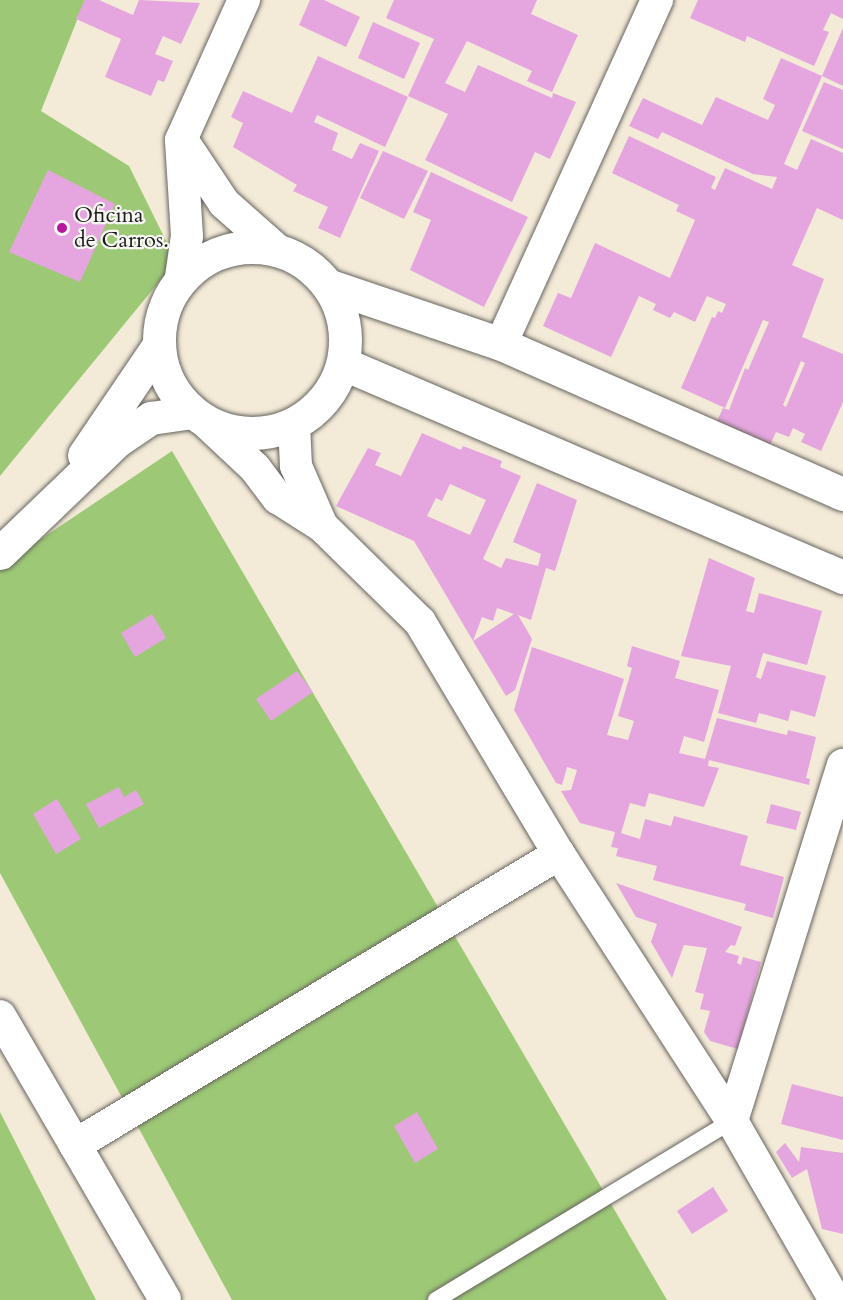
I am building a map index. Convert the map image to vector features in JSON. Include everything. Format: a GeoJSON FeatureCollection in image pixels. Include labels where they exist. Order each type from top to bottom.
{"type":"FeatureCollection","features":[{"type":"Feature","properties":{"kind":"street"},"geometry":{"type":"LineString","coordinates":[[182,277],[187,236],[181,140],[244,0]]}},
{"type":"Feature","properties":{"kind":"street"},"geometry":{"type":"LineString","coordinates":[[501,344],[657,0]]}},
{"type":"Feature","properties":{"kind":"street"},"geometry":{"type":"LineString","coordinates":[[181,140],[224,203],[245,226],[276,249],[306,263],[330,286],[501,344],[842,489]]}},
{"type":"Feature","properties":{"kind":"street"},"geometry":{"type":"LineString","coordinates":[[276,249],[243,246],[211,256],[182,277],[163,309],[158,346],[167,382],[199,417],[255,468],[278,498],[322,526],[420,622],[559,854],[732,1121],[835,1300]]}},
{"type":"Feature","properties":{"kind":"street"},"geometry":{"type":"LineString","coordinates":[[0,553],[118,440],[151,418],[199,417],[255,431],[294,424],[319,405],[344,364],[346,331],[330,286]]}},
{"type":"Feature","properties":{"kind":"street"},"geometry":{"type":"LineString","coordinates":[[49,507],[158,346]]}},
{"type":"Feature","properties":{"kind":"street"},"geometry":{"type":"LineString","coordinates":[[344,364],[843,577]]}},
{"type":"Feature","properties":{"kind":"street"},"geometry":{"type":"LineString","coordinates":[[294,424],[296,466],[322,526]]}},
{"type":"Feature","properties":{"kind":"street"},"geometry":{"type":"LineString","coordinates":[[732,1121],[843,765]]}},
{"type":"Feature","properties":{"kind":"street"},"geometry":{"type":"LineString","coordinates":[[75,1145],[559,854]]}},
{"type":"Feature","properties":{"kind":"street"},"geometry":{"type":"LineString","coordinates":[[0,1016],[165,1300]]}},
{"type":"Feature","properties":{"kind":"lane"},"geometry":{"type":"LineString","coordinates":[[436,1300],[732,1121]]}},
{"type":"Feature","properties":{"kind":"green space"},"geometry":{"type":"Polygon","coordinates":[[[0,0],[85,0],[41,111],[129,166],[176,261],[0,476],[0,0]]]}},
{"type":"Feature","properties":{"kind":"green space"},"geometry":{"type":"Polygon","coordinates":[[[172,451],[667,1300],[232,1300],[0,873],[0,570],[26,549],[172,451]]]}},
{"type":"Feature","properties":{"kind":"green space"},"geometry":{"type":"Polygon","coordinates":[[[0,1112],[96,1300],[0,1300],[0,1112]]]}},
{"type":"Feature","properties":{"kind":"building"},"geometry":{"type":"Polygon","coordinates":[[[85,0],[99,0],[133,15],[139,0],[200,3],[181,44],[163,36],[155,54],[173,61],[164,82],[158,80],[151,96],[105,77],[121,39],[76,19],[85,0]]]}},
{"type":"Feature","properties":{"kind":"building"},"geometry":{"type":"Polygon","coordinates":[[[310,0],[324,0],[360,17],[346,47],[299,25],[310,0]]]}},
{"type":"Feature","properties":{"kind":"building"},"geometry":{"type":"Polygon","coordinates":[[[394,0],[537,0],[531,14],[578,35],[552,92],[527,81],[532,71],[467,41],[445,83],[465,92],[478,65],[552,98],[553,93],[576,102],[550,159],[535,152],[512,202],[425,160],[448,114],[408,96],[434,39],[386,18],[394,0]]]}},
{"type":"Feature","properties":{"kind":"building"},"geometry":{"type":"Polygon","coordinates":[[[698,0],[843,0],[843,19],[831,13],[823,30],[829,32],[814,66],[747,36],[745,42],[690,18],[698,0]]]}},
{"type":"Feature","properties":{"kind":"building"},"geometry":{"type":"Polygon","coordinates":[[[373,22],[420,43],[404,79],[358,58],[373,22]]]}},
{"type":"Feature","properties":{"kind":"building"},"geometry":{"type":"Polygon","coordinates":[[[843,28],[843,86],[822,76],[843,28]]]}},
{"type":"Feature","properties":{"kind":"building"},"geometry":{"type":"Polygon","coordinates":[[[318,56],[408,97],[385,147],[317,115],[314,122],[338,133],[332,150],[352,159],[360,143],[379,151],[340,238],[318,228],[328,207],[293,191],[297,185],[233,147],[243,123],[231,117],[243,91],[292,113],[318,56]]]}},
{"type":"Feature","properties":{"kind":"building"},"geometry":{"type":"Polygon","coordinates":[[[781,58],[822,76],[784,164],[797,170],[811,139],[843,153],[843,220],[817,208],[792,265],[824,279],[802,337],[843,354],[843,402],[821,451],[801,442],[805,434],[793,428],[789,437],[776,432],[770,445],[717,421],[723,408],[729,410],[745,368],[748,370],[769,322],[763,320],[725,408],[681,388],[712,317],[715,318],[718,311],[722,313],[726,304],[707,296],[695,322],[674,312],[670,318],[653,310],[656,304],[639,296],[611,357],[543,326],[558,293],[571,298],[595,243],[670,278],[695,220],[676,211],[679,205],[612,173],[629,136],[716,177],[711,188],[715,190],[725,168],[772,189],[777,177],[753,174],[662,132],[658,139],[629,126],[643,98],[702,125],[716,97],[768,120],[775,105],[763,99],[781,58]],[[801,361],[783,405],[786,407],[805,363],[801,361]]]}},
{"type":"Feature","properties":{"kind":"building"},"geometry":{"type":"Polygon","coordinates":[[[824,82],[843,90],[843,149],[802,131],[824,82]]]}},
{"type":"Feature","properties":{"kind":"building"},"geometry":{"type":"Polygon","coordinates":[[[383,151],[428,171],[404,219],[360,198],[383,151]]]}},
{"type":"Feature","properties":{"kind":"building","name":"Oficina de Carros."},"geometry":{"type":"Polygon","coordinates":[[[48,170],[115,204],[80,282],[9,252],[48,170]]]}},
{"type":"Feature","properties":{"kind":"building"},"geometry":{"type":"Polygon","coordinates":[[[431,172],[528,217],[484,307],[410,270],[431,220],[413,212],[431,172]]]}},
{"type":"Feature","properties":{"kind":"building"},"geometry":{"type":"Polygon","coordinates":[[[422,433],[461,450],[463,446],[502,461],[500,467],[521,476],[483,559],[501,568],[506,558],[538,566],[541,554],[513,542],[537,483],[577,500],[555,571],[546,568],[531,620],[518,615],[532,639],[515,690],[506,696],[473,641],[414,541],[336,506],[368,448],[381,453],[375,465],[401,476],[422,433]],[[450,484],[442,501],[436,498],[427,516],[470,535],[486,500],[450,484]],[[497,608],[493,621],[482,617],[473,641],[514,614],[497,608]]]}},
{"type":"Feature","properties":{"kind":"building"},"geometry":{"type":"Polygon","coordinates":[[[709,558],[755,578],[746,611],[754,613],[759,593],[822,611],[807,665],[763,653],[756,677],[761,679],[767,661],[826,676],[815,717],[791,710],[788,721],[759,713],[756,723],[718,713],[731,666],[681,656],[709,558]]]}},
{"type":"Feature","properties":{"kind":"building"},"geometry":{"type":"Polygon","coordinates":[[[152,614],[166,638],[135,657],[121,633],[152,614]]]}},
{"type":"Feature","properties":{"kind":"building"},"geometry":{"type":"Polygon","coordinates":[[[632,646],[680,661],[675,678],[719,690],[704,742],[684,736],[679,753],[705,759],[717,718],[787,735],[788,730],[816,737],[806,778],[810,779],[809,785],[709,760],[708,766],[719,768],[704,807],[649,793],[645,807],[630,803],[621,833],[640,839],[645,819],[671,826],[674,816],[748,836],[740,865],[784,877],[773,918],[744,910],[746,904],[653,880],[657,866],[616,856],[618,848],[611,847],[615,832],[580,823],[561,791],[571,790],[577,770],[567,767],[562,785],[556,783],[514,710],[532,647],[624,679],[607,735],[628,740],[634,721],[618,716],[632,668],[627,666],[632,646]]]}},
{"type":"Feature","properties":{"kind":"building"},"geometry":{"type":"Polygon","coordinates":[[[297,671],[313,692],[271,721],[256,699],[297,671]]]}},
{"type":"Feature","properties":{"kind":"building"},"geometry":{"type":"Polygon","coordinates":[[[119,787],[124,797],[136,790],[144,804],[99,828],[86,804],[119,787]]]}},
{"type":"Feature","properties":{"kind":"building"},"geometry":{"type":"Polygon","coordinates":[[[57,799],[81,839],[56,854],[33,814],[57,799]]]}},
{"type":"Feature","properties":{"kind":"building"},"geometry":{"type":"Polygon","coordinates":[[[771,804],[801,812],[796,830],[766,823],[771,804]]]}},
{"type":"Feature","properties":{"kind":"building"},"geometry":{"type":"Polygon","coordinates":[[[616,883],[742,927],[735,946],[731,945],[725,952],[739,956],[737,963],[741,965],[743,957],[761,962],[738,1049],[710,1041],[704,1032],[710,1011],[700,1009],[704,994],[695,992],[707,948],[684,945],[672,978],[651,942],[657,924],[636,917],[616,883]]]}},
{"type":"Feature","properties":{"kind":"building"},"geometry":{"type":"Polygon","coordinates":[[[792,1084],[843,1097],[843,1140],[781,1124],[792,1084]]]}},
{"type":"Feature","properties":{"kind":"building"},"geometry":{"type":"Polygon","coordinates":[[[417,1112],[438,1149],[415,1163],[394,1126],[417,1112]]]}},
{"type":"Feature","properties":{"kind":"building"},"geometry":{"type":"Polygon","coordinates":[[[785,1143],[799,1162],[801,1147],[843,1153],[843,1234],[822,1229],[807,1169],[792,1178],[776,1152],[785,1143]]]}},
{"type":"Feature","properties":{"kind":"building"},"geometry":{"type":"Polygon","coordinates":[[[713,1187],[728,1211],[692,1234],[677,1211],[713,1187]]]}},
{"type":"Feature","properties":{"kind":"place","name":"Oficina de Carros."},"geometry":{"type":"Point","coordinates":[62,228]}}]}
